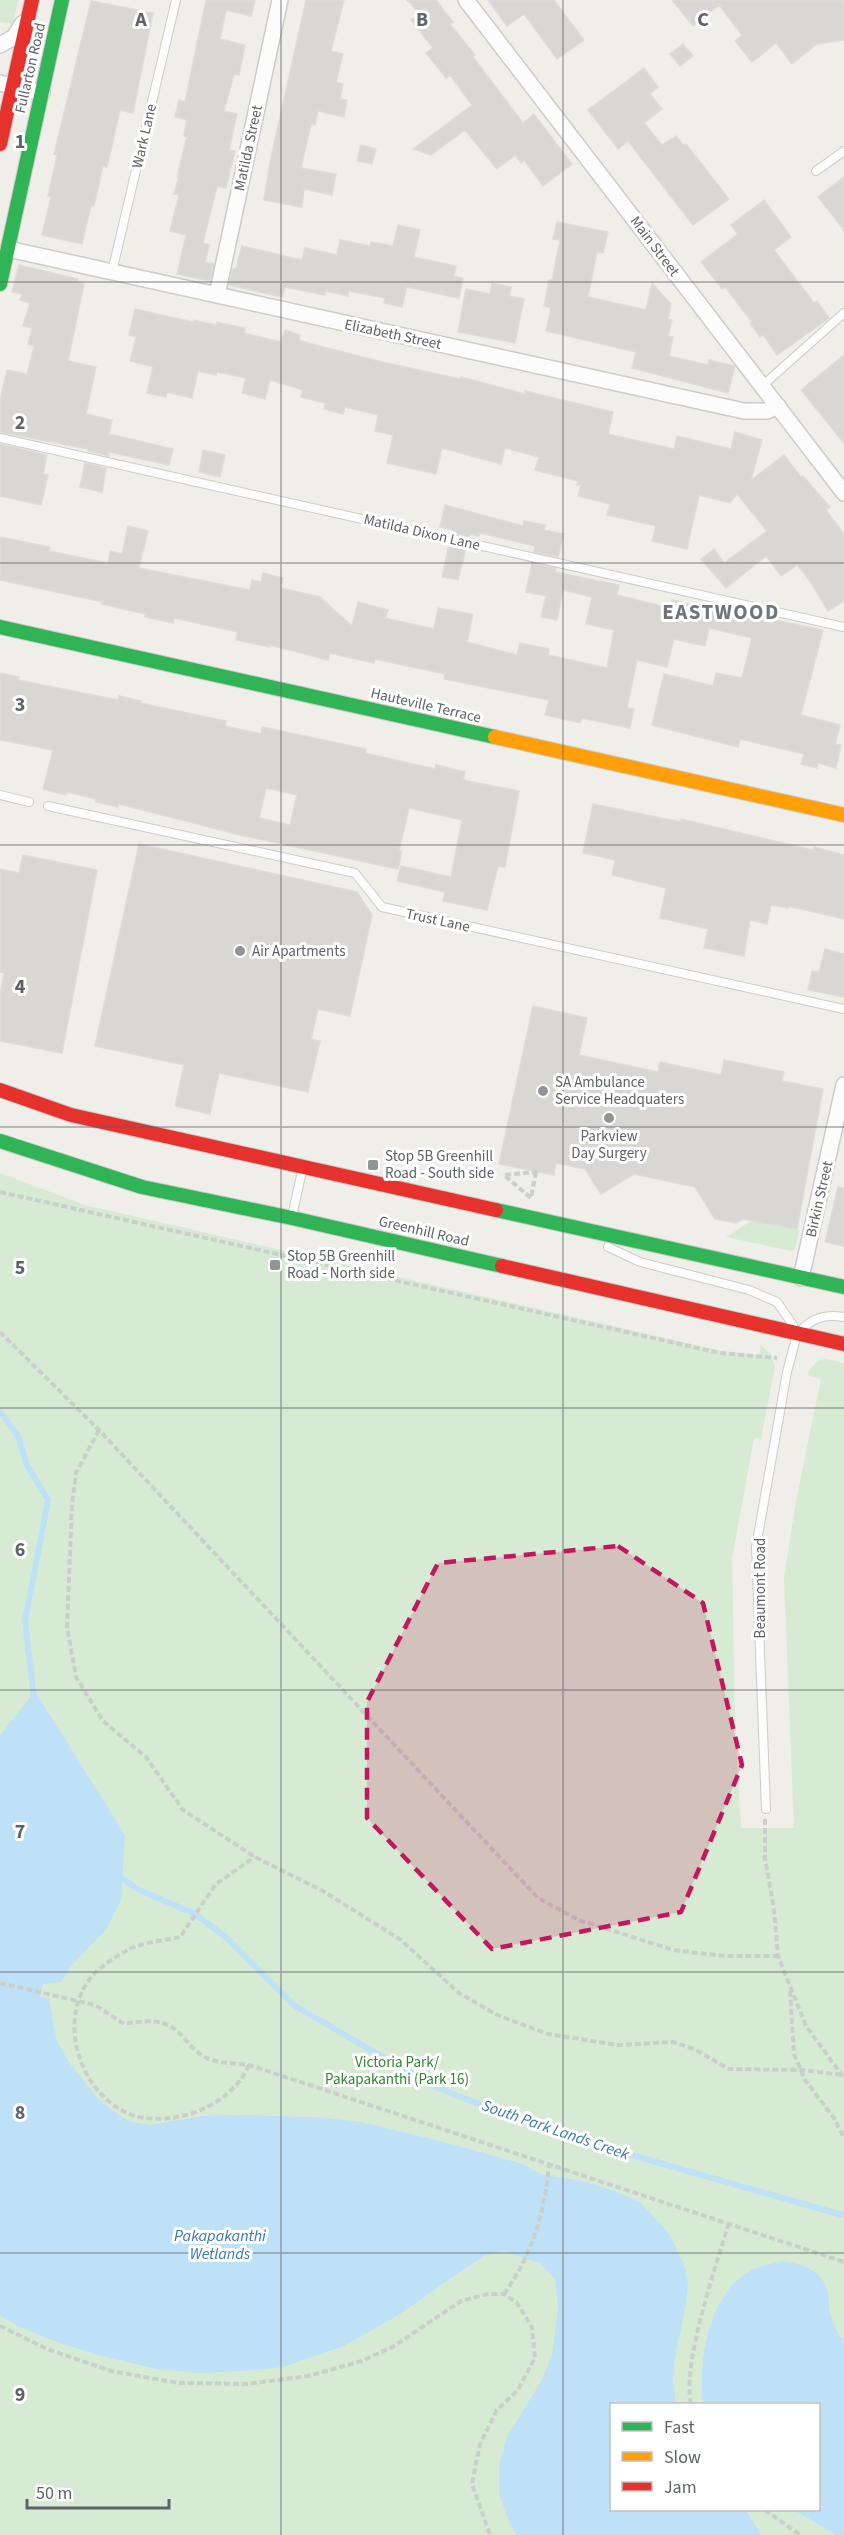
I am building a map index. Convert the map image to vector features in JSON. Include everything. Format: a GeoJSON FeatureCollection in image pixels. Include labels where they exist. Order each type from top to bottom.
{"type":"FeatureCollection","features":[{"type":"Feature","properties":{"kind":"main road","name":"Fullarton Road"},"geometry":{"type":"LineString","coordinates":[[0,144],[6,84],[32,0]]}},
{"type":"Feature","properties":{"kind":"main road","name":"Fullarton Road"},"geometry":{"type":"LineString","coordinates":[[0,284],[63,0]]}},
{"type":"Feature","properties":{"kind":"main road","name":"Hauteville Terrace"},"geometry":{"type":"LineString","coordinates":[[0,627],[844,815]]}},
{"type":"Feature","properties":{"kind":"main road"},"geometry":{"type":"LineString","coordinates":[[0,1090],[71,1115],[844,1287]]}},
{"type":"Feature","properties":{"kind":"main road","name":"Greenhill Road"},"geometry":{"type":"LineString","coordinates":[[0,1141],[142,1187],[292,1218],[844,1344]]}},
{"type":"Feature","properties":{"kind":"street","name":"Matilda Street"},"geometry":{"type":"LineString","coordinates":[[217,296],[280,0]]}},
{"type":"Feature","properties":{"kind":"street","name":"Main Street"},"geometry":{"type":"LineString","coordinates":[[466,0],[844,493]]}},
{"type":"Feature","properties":{"kind":"street"},"geometry":{"type":"LineString","coordinates":[[0,45],[14,37],[28,16]]}},
{"type":"Feature","properties":{"kind":"street"},"geometry":{"type":"LineString","coordinates":[[6,84],[42,93]]}},
{"type":"Feature","properties":{"kind":"street","name":"Elizabeth Street"},"geometry":{"type":"LineString","coordinates":[[8,249],[744,411],[767,411],[778,406]]}},
{"type":"Feature","properties":{"kind":"street","name":"Birkin Street"},"geometry":{"type":"LineString","coordinates":[[801,1278],[844,1085]]}},
{"type":"Feature","properties":{"kind":"lane","name":"Wark Lane"},"geometry":{"type":"LineString","coordinates":[[112,272],[176,0]]}},
{"type":"Feature","properties":{"kind":"lane"},"geometry":{"type":"LineString","coordinates":[[816,171],[844,151]]}},
{"type":"Feature","properties":{"kind":"lane"},"geometry":{"type":"LineString","coordinates":[[762,386],[844,313]]}},
{"type":"Feature","properties":{"kind":"lane","name":"Matilda Dixon Lane"},"geometry":{"type":"LineString","coordinates":[[0,438],[844,627]]}},
{"type":"Feature","properties":{"kind":"lane"},"geometry":{"type":"LineString","coordinates":[[0,795],[29,802]]}},
{"type":"Feature","properties":{"kind":"lane","name":"Trust Lane"},"geometry":{"type":"LineString","coordinates":[[48,806],[354,873],[382,908],[844,1009]]}},
{"type":"Feature","properties":{"kind":"lane"},"geometry":{"type":"LineString","coordinates":[[292,1218],[303,1167]]}},
{"type":"Feature","properties":{"kind":"lane"},"geometry":{"type":"LineString","coordinates":[[554,1223],[640,1262],[749,1290],[777,1302],[788,1315],[797,1334],[810,1321],[830,1315],[844,1317]]}},
{"type":"Feature","properties":{"kind":"lane","name":"Beaumont Road"},"geometry":{"type":"LineString","coordinates":[[766,1809],[756,1547],[790,1360],[797,1334]]}},
{"type":"Feature","properties":{"kind":"path"},"geometry":{"type":"LineString","coordinates":[[536,1172],[531,1198],[504,1175],[514,1174],[536,1172]]}},
{"type":"Feature","properties":{"kind":"path"},"geometry":{"type":"LineString","coordinates":[[0,1192],[720,1353],[790,1360]]}},
{"type":"Feature","properties":{"kind":"path"},"geometry":{"type":"LineString","coordinates":[[0,1332],[99,1430],[538,1898],[579,1920],[673,1950],[724,1956],[778,1956]]}},
{"type":"Feature","properties":{"kind":"path"},"geometry":{"type":"LineString","coordinates":[[99,1430],[76,1473],[72,1506],[67,1626],[76,1677],[103,1721],[146,1757],[183,1810],[255,1857],[323,1891],[401,1940],[459,1993],[497,2015],[548,2034],[571,2038],[617,2045],[673,2042],[696,2050],[729,2069],[801,2070],[843,2075]]}},
{"type":"Feature","properties":{"kind":"path"},"geometry":{"type":"LineString","coordinates":[[766,1809],[765,1858],[774,1909],[778,1956],[806,2026],[843,2075]]}},
{"type":"Feature","properties":{"kind":"path"},"geometry":{"type":"LineString","coordinates":[[249,2065],[243,2079],[220,2100],[192,2114],[157,2120],[126,2113],[100,2095],[82,2067],[73,2032],[78,2001],[93,1976],[128,1949],[180,1937],[216,1884],[255,1857]]}},
{"type":"Feature","properties":{"kind":"path"},"geometry":{"type":"LineString","coordinates":[[0,1983],[95,2005],[124,2024],[150,2020],[161,2021],[176,2029],[200,2054],[212,2060],[249,2065],[729,2222],[844,2262]]}},
{"type":"Feature","properties":{"kind":"path"},"geometry":{"type":"LineString","coordinates":[[790,1987],[795,2054],[805,2080],[834,2118],[844,2138]]}},
{"type":"Feature","properties":{"kind":"path"},"geometry":{"type":"LineString","coordinates":[[504,2294],[521,2271],[532,2245],[547,2190],[549,2164]]}},
{"type":"Feature","properties":{"kind":"path"},"geometry":{"type":"LineString","coordinates":[[691,2403],[688,2389],[700,2322],[729,2222]]}},
{"type":"Feature","properties":{"kind":"path"},"geometry":{"type":"LineString","coordinates":[[0,2326],[47,2349],[111,2371],[178,2383],[247,2384],[308,2376],[362,2361],[394,2346],[461,2301],[488,2294],[504,2294],[517,2302],[532,2327],[536,2358],[518,2390],[497,2410],[480,2444],[472,2484],[490,2535]]}},
{"type":"Feature","properties":{"kind":"path"},"geometry":{"type":"LineString","coordinates":[[766,2511],[800,2535]]}},
{"type":"Feature","properties":{"kind":"highlighted area"},"geometry":{"type":"Polygon","coordinates":[[[618,1546],[703,1603],[742,1765],[681,1912],[492,1949],[367,1818],[367,1702],[438,1563],[618,1546]]]}},
{"type":"Feature","properties":{"kind":"green space"},"geometry":{"type":"Polygon","coordinates":[[[0,0],[18,0],[13,24],[0,22],[0,0]]]}},
{"type":"Feature","properties":{"kind":"green space","name":"Victoria Park/ Pakapakanthi (Park 16)"},"geometry":{"type":"Polygon","coordinates":[[[0,1173],[85,1205],[722,1351],[759,1355],[761,1345],[771,1354],[775,1367],[761,1439],[754,1438],[732,1559],[735,1724],[741,1828],[794,1828],[784,1578],[796,1501],[821,1379],[807,1375],[818,1361],[831,1360],[844,1363],[844,2535],[0,2535],[0,1173]]]}},
{"type":"Feature","properties":{"kind":"green space"},"geometry":{"type":"Polygon","coordinates":[[[754,1219],[799,1230],[795,1249],[791,1251],[726,1237],[754,1219]]]}},
{"type":"Feature","properties":{"kind":"water","name":"Pakapakanthi Wetlands"},"geometry":{"type":"Polygon","coordinates":[[[35,1691],[125,1835],[121,1900],[106,1930],[72,1965],[61,1982],[43,1984],[40,1996],[49,1999],[57,2042],[71,2065],[100,2101],[128,2121],[150,2125],[203,2116],[238,2115],[319,2117],[361,2122],[523,2164],[540,2174],[583,2181],[640,2202],[669,2233],[685,2267],[688,2285],[674,2363],[673,2382],[676,2403],[610,2403],[610,2511],[747,2511],[761,2535],[516,2535],[499,2493],[499,2466],[507,2436],[542,2380],[552,2355],[558,2308],[555,2279],[541,2264],[506,2251],[483,2256],[397,2316],[344,2346],[283,2367],[200,2373],[156,2369],[98,2355],[54,2341],[0,2316],[0,1735],[35,1691]]]}},
{"type":"Feature","properties":{"kind":"water"},"geometry":{"type":"Polygon","coordinates":[[[782,2261],[795,2263],[809,2268],[820,2276],[827,2289],[832,2320],[844,2343],[844,2535],[836,2535],[796,2511],[820,2511],[820,2403],[703,2402],[702,2367],[709,2329],[716,2311],[736,2281],[762,2266],[782,2261]]]}},
{"type":"Feature","properties":{"kind":"building"},"geometry":{"type":"Polygon","coordinates":[[[206,0],[255,0],[251,16],[226,10],[220,39],[245,45],[239,75],[234,74],[224,111],[237,114],[229,150],[235,151],[226,188],[217,186],[203,243],[209,245],[205,262],[214,264],[210,281],[177,274],[186,235],[170,231],[179,195],[174,194],[179,176],[177,176],[187,137],[184,136],[187,120],[175,117],[179,100],[185,102],[206,0]]]}},
{"type":"Feature","properties":{"kind":"building"},"geometry":{"type":"Polygon","coordinates":[[[306,0],[344,0],[331,51],[343,54],[336,82],[343,84],[340,99],[347,100],[344,117],[318,111],[315,125],[311,124],[301,168],[336,174],[332,195],[304,189],[302,207],[264,200],[270,162],[306,0]]]}},
{"type":"Feature","properties":{"kind":"building"},"geometry":{"type":"Polygon","coordinates":[[[407,0],[436,0],[453,22],[450,24],[475,55],[473,57],[523,123],[534,114],[572,164],[543,186],[524,160],[521,163],[515,155],[497,169],[465,130],[431,155],[413,149],[472,105],[450,75],[446,78],[426,53],[433,48],[411,20],[420,14],[407,0]]]}},
{"type":"Feature","properties":{"kind":"building"},"geometry":{"type":"Polygon","coordinates":[[[488,0],[554,0],[584,40],[557,59],[524,14],[507,26],[488,0]]]}},
{"type":"Feature","properties":{"kind":"building"},"geometry":{"type":"Polygon","coordinates":[[[672,0],[844,0],[844,40],[817,44],[792,64],[776,43],[752,62],[735,41],[742,35],[719,5],[693,26],[672,0]]]}},
{"type":"Feature","properties":{"kind":"building"},"geometry":{"type":"Polygon","coordinates":[[[91,1],[153,13],[133,113],[120,110],[107,167],[103,166],[82,244],[42,235],[51,197],[48,196],[57,155],[54,154],[91,1]]]}},
{"type":"Feature","properties":{"kind":"building"},"geometry":{"type":"Polygon","coordinates":[[[683,44],[693,56],[680,66],[670,54],[683,44]]]}},
{"type":"Feature","properties":{"kind":"building"},"geometry":{"type":"Polygon","coordinates":[[[644,68],[658,87],[650,94],[662,109],[644,123],[662,145],[676,136],[684,146],[686,144],[729,199],[693,225],[628,141],[618,149],[588,110],[644,68]]]}},
{"type":"Feature","properties":{"kind":"building"},"geometry":{"type":"Polygon","coordinates":[[[361,145],[376,149],[372,164],[357,161],[361,145]]]}},
{"type":"Feature","properties":{"kind":"building"},"geometry":{"type":"Polygon","coordinates":[[[844,177],[844,230],[818,197],[844,177]]]}},
{"type":"Feature","properties":{"kind":"building"},"geometry":{"type":"Polygon","coordinates":[[[764,200],[791,237],[774,250],[814,303],[817,301],[829,318],[777,355],[763,335],[760,337],[750,323],[752,322],[725,287],[722,289],[701,262],[738,234],[731,225],[764,200]]]}},
{"type":"Feature","properties":{"kind":"building"},"geometry":{"type":"Polygon","coordinates":[[[557,222],[608,232],[603,253],[597,252],[588,297],[646,310],[652,283],[671,304],[668,319],[672,320],[668,336],[673,337],[669,356],[708,365],[709,360],[735,366],[728,393],[632,368],[636,352],[546,331],[551,308],[544,306],[560,240],[553,239],[557,222]]]}},
{"type":"Feature","properties":{"kind":"building"},"geometry":{"type":"Polygon","coordinates":[[[398,225],[420,230],[414,257],[456,266],[454,276],[463,278],[459,298],[407,287],[402,307],[384,303],[385,298],[349,291],[348,296],[325,291],[325,295],[285,287],[282,297],[229,285],[242,246],[302,260],[305,248],[337,255],[340,240],[370,246],[371,242],[393,246],[398,225]]]}},
{"type":"Feature","properties":{"kind":"building"},"geometry":{"type":"Polygon","coordinates":[[[19,265],[78,279],[78,282],[84,284],[68,361],[96,367],[86,414],[112,420],[109,434],[173,449],[169,465],[109,452],[109,456],[88,451],[88,449],[0,432],[0,400],[7,370],[27,374],[34,346],[28,344],[32,328],[23,326],[30,303],[20,300],[22,294],[12,292],[19,265]]]}},
{"type":"Feature","properties":{"kind":"building"},"geometry":{"type":"Polygon","coordinates":[[[492,283],[511,287],[509,296],[524,299],[515,343],[458,332],[466,289],[490,294],[492,283]]]}},
{"type":"Feature","properties":{"kind":"building"},"geometry":{"type":"Polygon","coordinates":[[[135,309],[193,322],[194,320],[216,325],[217,322],[245,328],[244,333],[281,342],[285,330],[300,335],[299,340],[308,343],[382,362],[460,379],[461,377],[525,394],[525,391],[613,412],[608,434],[674,449],[677,436],[731,449],[735,432],[762,440],[751,480],[784,455],[801,477],[803,476],[830,507],[826,510],[844,534],[844,601],[828,611],[810,581],[797,565],[781,576],[766,556],[726,588],[701,559],[714,549],[724,563],[767,531],[737,494],[730,503],[699,495],[687,549],[652,541],[656,526],[607,515],[610,504],[578,496],[581,485],[577,485],[578,481],[535,470],[539,457],[505,448],[501,464],[442,448],[436,474],[387,463],[393,435],[375,431],[378,415],[345,407],[343,414],[324,409],[325,403],[301,397],[303,390],[270,380],[265,399],[242,393],[246,378],[198,371],[192,398],[167,392],[166,397],[147,393],[153,367],[130,361],[136,337],[129,335],[135,309]]]}},
{"type":"Feature","properties":{"kind":"building"},"geometry":{"type":"Polygon","coordinates":[[[844,355],[844,443],[801,390],[844,355]]]}},
{"type":"Feature","properties":{"kind":"building"},"geometry":{"type":"Polygon","coordinates":[[[0,444],[47,455],[43,474],[48,475],[41,505],[0,496],[0,444]]]}},
{"type":"Feature","properties":{"kind":"building"},"geometry":{"type":"Polygon","coordinates":[[[203,450],[225,455],[220,477],[199,472],[203,450]]]}},
{"type":"Feature","properties":{"kind":"building"},"geometry":{"type":"Polygon","coordinates":[[[85,463],[106,468],[102,492],[80,487],[85,463]]]}},
{"type":"Feature","properties":{"kind":"building"},"geometry":{"type":"Polygon","coordinates":[[[445,505],[523,526],[524,521],[545,525],[544,530],[564,534],[558,557],[534,552],[535,546],[480,533],[479,536],[469,534],[469,537],[452,533],[453,530],[440,527],[445,505]]]}},
{"type":"Feature","properties":{"kind":"building"},"geometry":{"type":"Polygon","coordinates":[[[128,526],[148,531],[139,568],[250,590],[252,580],[261,582],[263,573],[283,578],[281,588],[320,597],[352,626],[358,602],[388,610],[385,618],[434,629],[438,608],[473,614],[467,642],[517,655],[520,643],[549,649],[548,655],[607,668],[614,630],[586,624],[592,597],[563,590],[557,620],[541,617],[546,596],[526,592],[532,563],[556,569],[555,572],[619,585],[617,595],[670,608],[672,600],[751,618],[747,614],[823,630],[801,715],[840,725],[835,744],[841,745],[836,768],[818,763],[817,768],[801,764],[804,754],[740,739],[738,747],[652,725],[664,674],[713,686],[716,673],[742,678],[752,638],[709,628],[705,646],[674,639],[667,667],[637,660],[627,708],[634,709],[630,728],[582,718],[580,723],[545,715],[549,700],[444,679],[445,674],[375,659],[374,663],[330,653],[328,660],[270,645],[270,647],[236,640],[238,632],[174,618],[173,623],[145,617],[145,614],[102,604],[103,602],[0,580],[0,537],[50,547],[49,551],[108,563],[110,551],[122,554],[128,526]]]}},
{"type":"Feature","properties":{"kind":"building"},"geometry":{"type":"Polygon","coordinates":[[[449,545],[466,548],[458,580],[442,577],[449,545]]]}},
{"type":"Feature","properties":{"kind":"building"},"geometry":{"type":"Polygon","coordinates":[[[0,673],[19,677],[18,680],[118,700],[119,696],[141,701],[140,703],[226,721],[225,726],[261,734],[262,727],[366,749],[365,753],[435,769],[436,765],[465,772],[463,780],[519,791],[505,867],[498,866],[487,910],[443,901],[445,892],[397,881],[401,866],[451,877],[462,820],[409,808],[399,851],[402,851],[398,869],[240,835],[119,804],[118,807],[96,802],[96,799],[67,792],[66,795],[43,789],[53,750],[0,740],[0,673]],[[266,788],[259,818],[290,825],[297,795],[266,788]]]}},
{"type":"Feature","properties":{"kind":"building"},"geometry":{"type":"Polygon","coordinates":[[[593,804],[681,822],[681,819],[813,850],[814,847],[844,855],[844,919],[788,906],[788,908],[771,905],[767,924],[750,920],[744,956],[704,948],[708,929],[660,918],[666,888],[612,875],[615,860],[583,853],[593,804]]]}},
{"type":"Feature","properties":{"kind":"building","name":"Air Apartments"},"geometry":{"type":"Polygon","coordinates":[[[139,844],[357,892],[372,915],[350,1016],[318,1009],[311,1039],[320,1041],[308,1092],[219,1073],[210,1114],[175,1106],[184,1065],[95,1046],[139,844]]]}},
{"type":"Feature","properties":{"kind":"building"},"geometry":{"type":"Polygon","coordinates":[[[23,855],[97,870],[62,1053],[0,1041],[0,995],[4,973],[0,972],[0,869],[19,873],[23,855]]]}},
{"type":"Feature","properties":{"kind":"building"},"geometry":{"type":"Polygon","coordinates":[[[825,949],[844,954],[844,997],[808,990],[812,971],[819,972],[825,949]]]}},
{"type":"Feature","properties":{"kind":"building"},"geometry":{"type":"Polygon","coordinates":[[[533,1006],[587,1018],[579,1055],[658,1072],[660,1062],[721,1075],[724,1060],[784,1072],[782,1081],[823,1089],[797,1229],[743,1219],[736,1223],[715,1219],[695,1187],[634,1174],[601,1194],[585,1169],[556,1163],[554,1175],[499,1164],[533,1006]]]}},
{"type":"Feature","properties":{"kind":"building"},"geometry":{"type":"Polygon","coordinates":[[[838,1187],[844,1188],[844,1246],[825,1242],[838,1187]]]}},
{"type":"Feature","properties":{"kind":"waterway","name":"South Park Lands Creek"},"geometry":{"type":"LineString","coordinates":[[0,1412],[18,1436],[27,1465],[48,1500],[25,1621],[34,1699]]}},
{"type":"Feature","properties":{"kind":"waterway","name":"South Park Lands Creek"},"geometry":{"type":"LineString","coordinates":[[117,1875],[137,1889],[195,1914],[227,1938],[295,2006],[433,2086],[528,2123],[607,2148],[842,2215]]}},
{"type":"Feature","properties":{"kind":"traffic: fast"},"geometry":{"type":"LineString","coordinates":[[0,284],[62,0]]}},
{"type":"Feature","properties":{"kind":"traffic: fast"},"geometry":{"type":"LineString","coordinates":[[0,627],[495,737]]}},
{"type":"Feature","properties":{"kind":"traffic: fast"},"geometry":{"type":"LineString","coordinates":[[0,1141],[142,1187],[292,1218],[502,1266]]}},
{"type":"Feature","properties":{"kind":"traffic: fast"},"geometry":{"type":"LineString","coordinates":[[496,1210],[844,1287]]}},
{"type":"Feature","properties":{"kind":"traffic: slow"},"geometry":{"type":"LineString","coordinates":[[495,737],[844,815]]}},
{"type":"Feature","properties":{"kind":"traffic: jam"},"geometry":{"type":"LineString","coordinates":[[0,144],[32,0]]}},
{"type":"Feature","properties":{"kind":"traffic: jam"},"geometry":{"type":"LineString","coordinates":[[0,1090],[71,1115],[496,1210]]}},
{"type":"Feature","properties":{"kind":"traffic: jam"},"geometry":{"type":"LineString","coordinates":[[502,1266],[844,1344]]}},
{"type":"Feature","properties":{"kind":"place","name":"Air Apartments"},"geometry":{"type":"Point","coordinates":[240,951]}},
{"type":"Feature","properties":{"kind":"place","name":"SA Ambulance Service Headquaters"},"geometry":{"type":"Point","coordinates":[543,1091]}},
{"type":"Feature","properties":{"kind":"place","name":"Parkview Day Surgery"},"geometry":{"type":"Point","coordinates":[609,1118]}},
{"type":"Feature","properties":{"kind":"place","name":"Stop 5B Greenhill Road - South side"},"geometry":{"type":"Point","coordinates":[373,1165]}},
{"type":"Feature","properties":{"kind":"place","name":"Stop 5B Greenhill Road - North side"},"geometry":{"type":"Point","coordinates":[275,1265]}},
{"type":"Feature","properties":{"kind":"district","name":"EASTWOOD"},"geometry":{"type":"Point","coordinates":[721,612]}}]}
